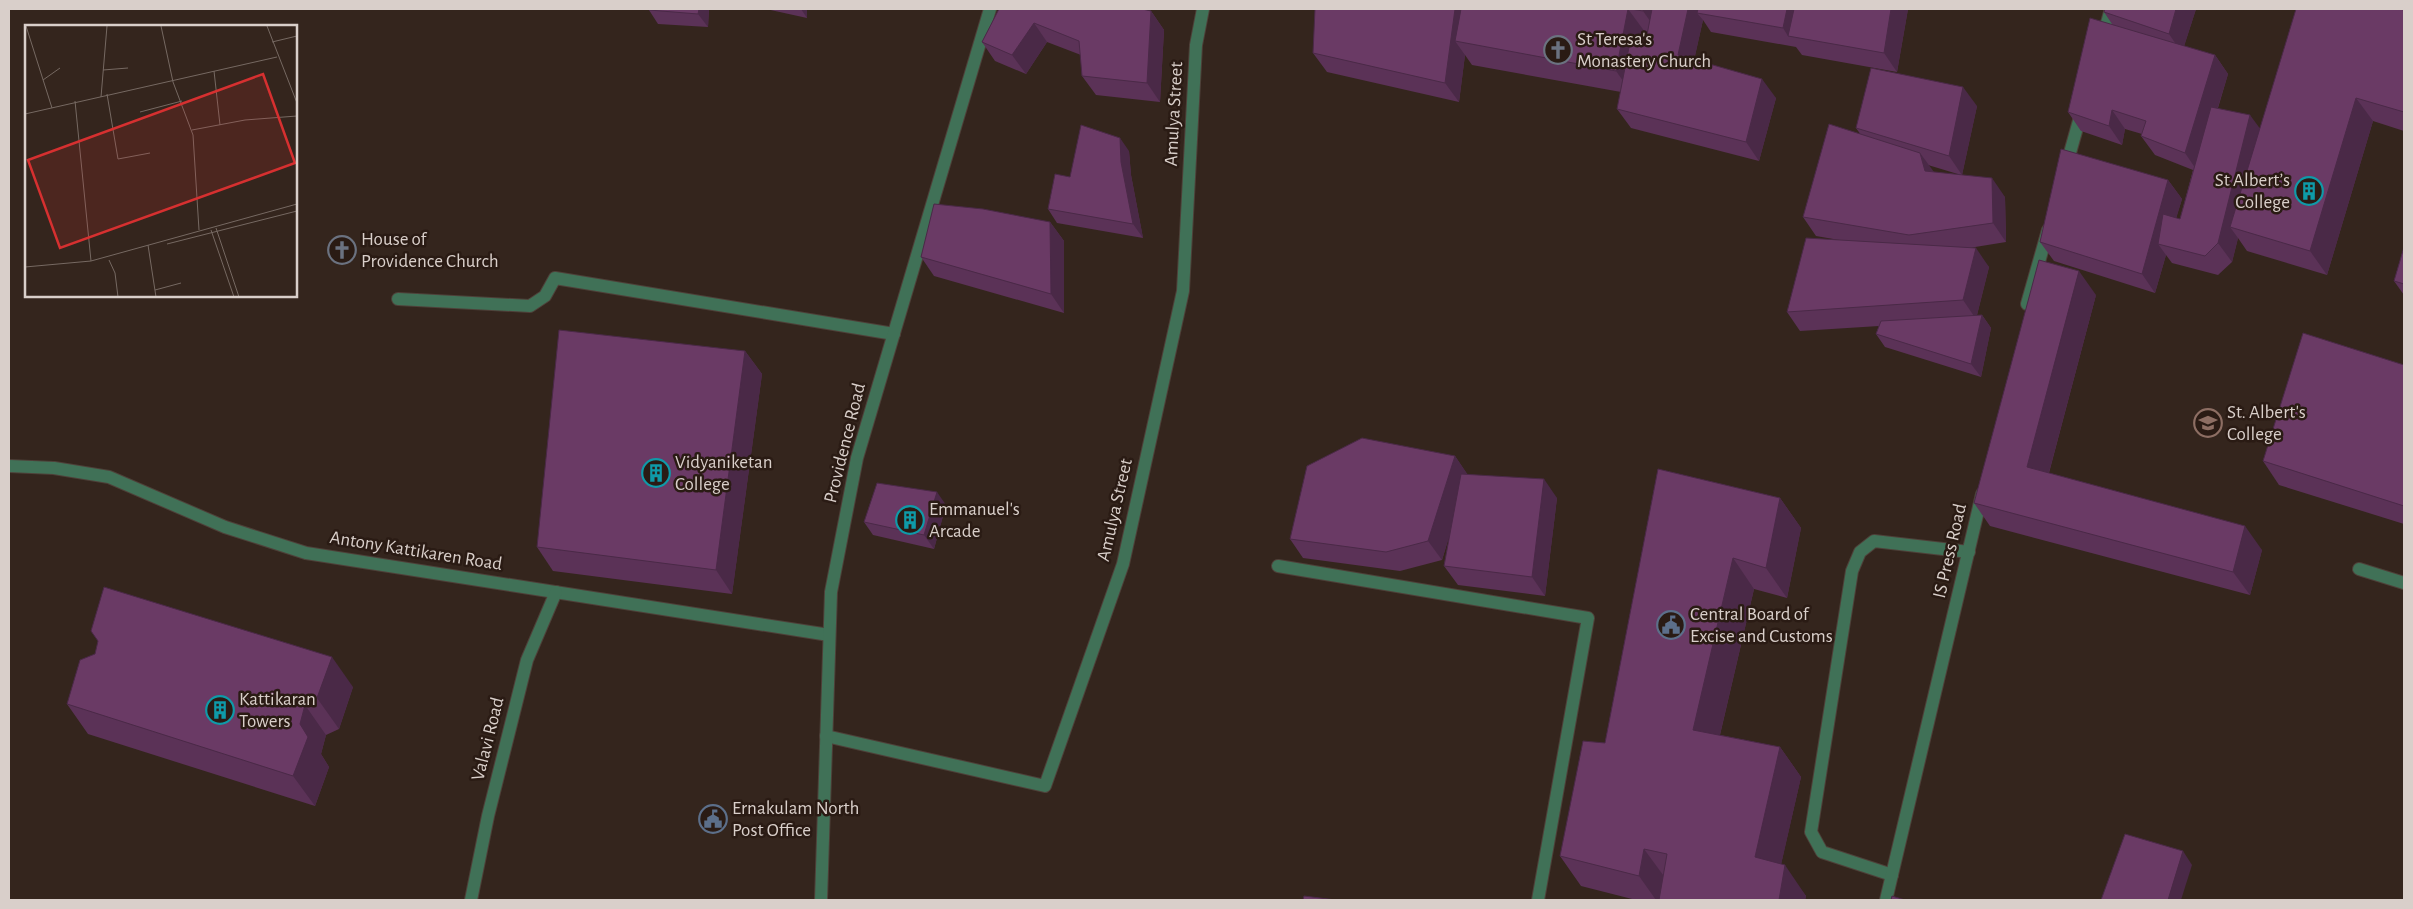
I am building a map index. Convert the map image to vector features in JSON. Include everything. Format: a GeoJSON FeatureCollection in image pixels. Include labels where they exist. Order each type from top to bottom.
{"type":"FeatureCollection","features":[{"type":"Feature","properties":{"kind":"street","name":"Providence Road"},"geometry":{"type":"LineString","coordinates":[[820,900],[831,592],[857,458],[990,9]]}},
{"type":"Feature","properties":{"kind":"street","name":"Amulya Street"},"geometry":{"type":"LineString","coordinates":[[826,736],[1045,786],[1123,564],[1182,291],[1196,45],[1204,9]]}},
{"type":"Feature","properties":{"kind":"street"},"geometry":{"type":"LineString","coordinates":[[2098,56],[2112,9]]}},
{"type":"Feature","properties":{"kind":"street"},"geometry":{"type":"LineString","coordinates":[[2062,178],[2087,93]]}},
{"type":"Feature","properties":{"kind":"street"},"geometry":{"type":"LineString","coordinates":[[2024,320],[2052,216]]}},
{"type":"Feature","properties":{"kind":"street"},"geometry":{"type":"LineString","coordinates":[[398,299],[530,306],[545,296],[555,278],[894,334]]}},
{"type":"Feature","properties":{"kind":"street","name":"Antony Kattikaren Road"},"geometry":{"type":"LineString","coordinates":[[9,466],[54,468],[109,477],[225,527],[306,553],[829,634]]}},
{"type":"Feature","properties":{"kind":"street","name":"IS Press Road"},"geometry":{"type":"LineString","coordinates":[[1886,900],[1985,484]]}},
{"type":"Feature","properties":{"kind":"street"},"geometry":{"type":"LineString","coordinates":[[1892,875],[1822,852],[1811,832],[1852,571],[1860,552],[1874,541],[1969,552]]}},
{"type":"Feature","properties":{"kind":"street"},"geometry":{"type":"LineString","coordinates":[[1278,566],[1588,618],[1538,900]]}},
{"type":"Feature","properties":{"kind":"street"},"geometry":{"type":"LineString","coordinates":[[2359,569],[2404,583]]}},
{"type":"Feature","properties":{"kind":"street","name":"Valavi Road"},"geometry":{"type":"LineString","coordinates":[[471,900],[488,816],[528,660],[556,592]]}},
{"type":"Feature","properties":{"kind":"building"},"geometry":{"type":"Polygon","coordinates":[[[649,9],[699,9],[698,14],[649,9]]]}},
{"type":"Feature","properties":{"kind":"building"},"geometry":{"type":"Polygon","coordinates":[[[999,9],[1142,9],[1151,11],[1147,83],[1082,76],[1079,41],[1034,23],[1012,55],[982,42],[999,9]]]}},
{"type":"Feature","properties":{"kind":"building"},"geometry":{"type":"Polygon","coordinates":[[[1315,9],[1455,9],[1445,83],[1313,53],[1315,9]]]}},
{"type":"Feature","properties":{"kind":"building"},"geometry":{"type":"Polygon","coordinates":[[[1461,9],[1628,9],[1616,71],[1455,41],[1461,9]]]}},
{"type":"Feature","properties":{"kind":"building"},"geometry":{"type":"Polygon","coordinates":[[[1652,9],[1688,9],[1678,55],[1762,79],[1746,142],[1617,109],[1630,42],[1645,45],[1652,9]]]}},
{"type":"Feature","properties":{"kind":"building"},"geometry":{"type":"Polygon","coordinates":[[[1698,9],[1787,9],[1783,28],[1697,13],[1698,9]]]}},
{"type":"Feature","properties":{"kind":"building"},"geometry":{"type":"Polygon","coordinates":[[[1794,9],[1891,9],[1884,53],[1788,36],[1794,9]]]}},
{"type":"Feature","properties":{"kind":"building"},"geometry":{"type":"Polygon","coordinates":[[[2105,9],[2176,9],[2169,34],[2104,12],[2105,9]]]}},
{"type":"Feature","properties":{"kind":"building","name":"St Albert’s College"},"geometry":{"type":"Polygon","coordinates":[[[2296,9],[2404,10],[2404,112],[2356,98],[2310,251],[2230,227],[2296,9]]]}},
{"type":"Feature","properties":{"kind":"building"},"geometry":{"type":"Polygon","coordinates":[[[2090,18],[2215,55],[2185,153],[2141,136],[2146,121],[2112,110],[2109,126],[2068,112],[2090,18]]]}},
{"type":"Feature","properties":{"kind":"building"},"geometry":{"type":"Polygon","coordinates":[[[1871,68],[1963,87],[1949,156],[1856,128],[1871,68]]]}},
{"type":"Feature","properties":{"kind":"building"},"geometry":{"type":"Polygon","coordinates":[[[2211,107],[2250,115],[2218,243],[2205,256],[2158,244],[2163,214],[2180,219],[2211,107]]]}},
{"type":"Feature","properties":{"kind":"building"},"geometry":{"type":"Polygon","coordinates":[[[1829,124],[1920,153],[1925,171],[1992,178],[1993,223],[1909,235],[1803,217],[1829,124]]]}},
{"type":"Feature","properties":{"kind":"building"},"geometry":{"type":"Polygon","coordinates":[[[1081,125],[1120,138],[1121,162],[1133,224],[1048,209],[1055,174],[1070,177],[1081,125]]]}},
{"type":"Feature","properties":{"kind":"building"},"geometry":{"type":"Polygon","coordinates":[[[2061,149],[2168,180],[2142,274],[2040,242],[2061,149]]]}},
{"type":"Feature","properties":{"kind":"building"},"geometry":{"type":"Polygon","coordinates":[[[934,204],[983,209],[1050,222],[1051,294],[921,257],[934,204]]]}},
{"type":"Feature","properties":{"kind":"building"},"geometry":{"type":"Polygon","coordinates":[[[1806,238],[1976,248],[1963,300],[1787,312],[1806,238]]]}},
{"type":"Feature","properties":{"kind":"building"},"geometry":{"type":"Polygon","coordinates":[[[2404,247],[2404,284],[2394,281],[2404,247]]]}},
{"type":"Feature","properties":{"kind":"building"},"geometry":{"type":"Polygon","coordinates":[[[2039,260],[2079,271],[2027,467],[2245,526],[2233,572],[1974,503],[2039,260]]]}},
{"type":"Feature","properties":{"kind":"building"},"geometry":{"type":"Polygon","coordinates":[[[1982,315],[1971,364],[1876,334],[1881,321],[1982,315]]]}},
{"type":"Feature","properties":{"kind":"building","name":"Vidyaniketan College"},"geometry":{"type":"Polygon","coordinates":[[[559,330],[745,351],[716,570],[537,547],[559,330]]]}},
{"type":"Feature","properties":{"kind":"building"},"geometry":{"type":"Polygon","coordinates":[[[2303,333],[2404,365],[2404,506],[2263,461],[2303,333]]]}},
{"type":"Feature","properties":{"kind":"building"},"geometry":{"type":"Polygon","coordinates":[[[1362,438],[1455,456],[1428,541],[1386,552],[1290,539],[1307,466],[1362,438]]]}},
{"type":"Feature","properties":{"kind":"building"},"geometry":{"type":"Polygon","coordinates":[[[1658,469],[1780,498],[1766,568],[1733,558],[1693,730],[1780,747],[1755,857],[1785,865],[1779,900],[1659,900],[1667,854],[1644,849],[1639,876],[1560,856],[1583,741],[1605,743],[1658,469]]]}},
{"type":"Feature","properties":{"kind":"building"},"geometry":{"type":"Polygon","coordinates":[[[1461,474],[1544,479],[1532,577],[1444,566],[1461,474]]]}},
{"type":"Feature","properties":{"kind":"building"},"geometry":{"type":"Polygon","coordinates":[[[877,483],[937,492],[924,535],[864,522],[877,483]]]}},
{"type":"Feature","properties":{"kind":"building","name":"Kattikaran Towers"},"geometry":{"type":"Polygon","coordinates":[[[104,587],[332,657],[317,698],[305,705],[300,724],[308,737],[293,776],[67,704],[80,660],[95,654],[98,641],[91,631],[104,587]]]}},
{"type":"Feature","properties":{"kind":"building"},"geometry":{"type":"Polygon","coordinates":[[[2125,834],[2183,851],[2168,900],[2101,900],[2125,834]]]}},
{"type":"Feature","properties":{"kind":"building"},"geometry":{"type":"Polygon","coordinates":[[[1304,896],[1336,900],[1303,900],[1304,896]]]}},
{"type":"Feature","properties":{"kind":"building"},"geometry":{"type":"Polygon","coordinates":[[[1892,896],[1905,900],[1891,900],[1892,896]]]}},
{"type":"Feature","properties":{"kind":"place","name":"St Teresa's Monastery Church"},"geometry":{"type":"Point","coordinates":[1558,50]}},
{"type":"Feature","properties":{"kind":"place","name":"St Albert’s College"},"geometry":{"type":"Point","coordinates":[2309,191]}},
{"type":"Feature","properties":{"kind":"place","name":"House of Providence Church"},"geometry":{"type":"Point","coordinates":[342,250]}},
{"type":"Feature","properties":{"kind":"place","name":"St. Albert's College"},"geometry":{"type":"Point","coordinates":[2208,423]}},
{"type":"Feature","properties":{"kind":"place","name":"Vidyaniketan College"},"geometry":{"type":"Point","coordinates":[656,473]}},
{"type":"Feature","properties":{"kind":"place","name":"Emmanuel's Arcade"},"geometry":{"type":"Point","coordinates":[910,520]}},
{"type":"Feature","properties":{"kind":"place","name":"Central Board of Excise and Customs"},"geometry":{"type":"Point","coordinates":[1671,625]}},
{"type":"Feature","properties":{"kind":"place","name":"Kattikaran Towers"},"geometry":{"type":"Point","coordinates":[220,710]}},
{"type":"Feature","properties":{"kind":"place","name":"Ernakulam North Post Office"},"geometry":{"type":"Point","coordinates":[713,819]}}]}
